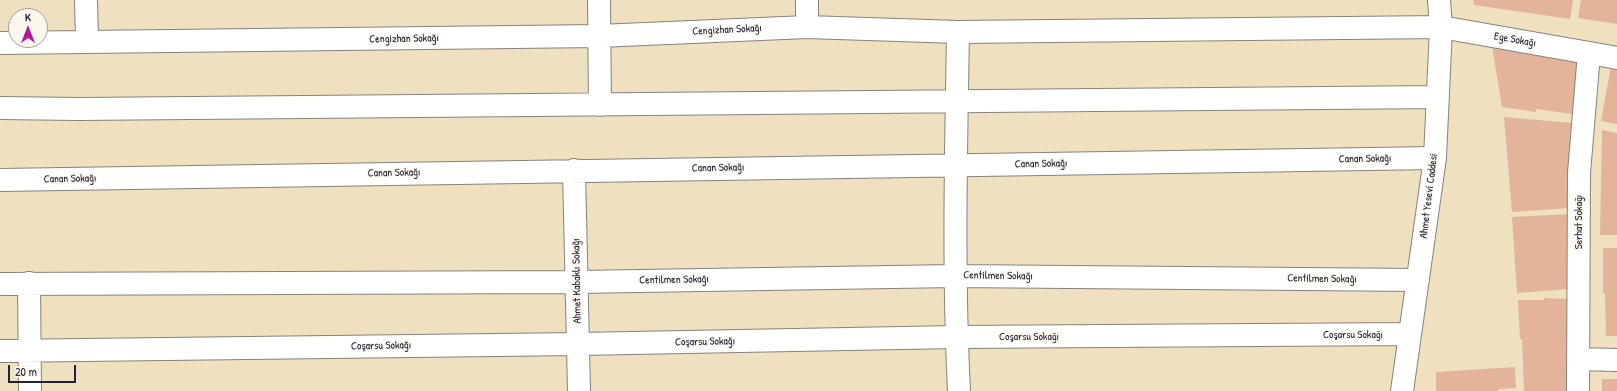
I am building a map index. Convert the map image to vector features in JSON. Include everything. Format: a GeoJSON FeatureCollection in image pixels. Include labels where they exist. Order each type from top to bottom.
{"type":"FeatureCollection","features":[{"type":"Feature","properties":{"kind":"street"},"geometry":{"type":"LineString","coordinates":[[86,0],[87,42]]}},
{"type":"Feature","properties":{"kind":"street"},"geometry":{"type":"LineString","coordinates":[[599,0],[600,105]]}},
{"type":"Feature","properties":{"kind":"street"},"geometry":{"type":"LineString","coordinates":[[807,0],[807,27]]}},
{"type":"Feature","properties":{"kind":"street","name":"Ahmet Yesevi Caddesi"},"geometry":{"type":"LineString","coordinates":[[1402,391],[1435,158],[1441,27],[1439,0]]}},
{"type":"Feature","properties":{"kind":"street","name":"Cengizhan Sokağı"},"geometry":{"type":"LineString","coordinates":[[0,43],[599,36],[807,27],[958,32]]}},
{"type":"Feature","properties":{"kind":"street","name":"Ege Sokağı"},"geometry":{"type":"LineString","coordinates":[[958,32],[1441,27],[1617,58]]}},
{"type":"Feature","properties":{"kind":"street"},"geometry":{"type":"LineString","coordinates":[[958,32],[955,165],[955,276],[959,391]]}},
{"type":"Feature","properties":{"kind":"street","name":"Serhat Sokağı"},"geometry":{"type":"LineString","coordinates":[[1578,391],[1579,173],[1589,53]]}},
{"type":"Feature","properties":{"kind":"street"},"geometry":{"type":"LineString","coordinates":[[0,108],[86,109],[1438,97]]}},
{"type":"Feature","properties":{"kind":"street","name":"Canan Sokağı"},"geometry":{"type":"LineString","coordinates":[[0,180],[1435,158]]}},
{"type":"Feature","properties":{"kind":"street","name":"Ahmet Kabaklı Sokağı"},"geometry":{"type":"LineString","coordinates":[[574,170],[579,391]]}},
{"type":"Feature","properties":{"kind":"street","name":"Centilmen Sokağı"},"geometry":{"type":"LineString","coordinates":[[0,284],[577,282],[955,276],[1418,280]]}},
{"type":"Feature","properties":{"kind":"street"},"geometry":{"type":"LineString","coordinates":[[29,283],[30,391]]}},
{"type":"Feature","properties":{"kind":"street","name":"Coşarsu Sokağı"},"geometry":{"type":"LineString","coordinates":[[0,351],[578,344],[956,337],[1410,334]]}},
{"type":"Feature","properties":{"kind":"street"},"geometry":{"type":"LineString","coordinates":[[1578,360],[1617,360]]}},
{"type":"Feature","properties":{"kind":"building"},"geometry":{"type":"Polygon","coordinates":[[[1473,0],[1573,0],[1570,19],[1474,5],[1473,0]]]}},
{"type":"Feature","properties":{"kind":"building"},"geometry":{"type":"Polygon","coordinates":[[[1581,0],[1617,0],[1617,24],[1578,18],[1581,0]]]}},
{"type":"Feature","properties":{"kind":"building"},"geometry":{"type":"Polygon","coordinates":[[[1492,46],[1545,49],[1544,57],[1579,63],[1572,114],[1536,109],[1536,112],[1502,107],[1492,46]]]}},
{"type":"Feature","properties":{"kind":"building"},"geometry":{"type":"Polygon","coordinates":[[[1612,61],[1617,62],[1617,124],[1601,121],[1612,61]]]}},
{"type":"Feature","properties":{"kind":"building"},"geometry":{"type":"Polygon","coordinates":[[[1504,117],[1572,123],[1570,208],[1512,212],[1504,117]]]}},
{"type":"Feature","properties":{"kind":"building"},"geometry":{"type":"Polygon","coordinates":[[[1602,130],[1617,133],[1617,235],[1600,235],[1602,130]]]}},
{"type":"Feature","properties":{"kind":"building"},"geometry":{"type":"Polygon","coordinates":[[[1570,214],[1570,289],[1517,293],[1512,217],[1570,214]]]}},
{"type":"Feature","properties":{"kind":"building"},"geometry":{"type":"Polygon","coordinates":[[[1603,248],[1617,248],[1617,336],[1606,336],[1605,293],[1603,293],[1603,248]]]}},
{"type":"Feature","properties":{"kind":"building"},"geometry":{"type":"Polygon","coordinates":[[[1544,298],[1569,299],[1571,391],[1524,391],[1522,339],[1520,339],[1518,300],[1544,300],[1544,298]]]}},
{"type":"Feature","properties":{"kind":"building"},"geometry":{"type":"Polygon","coordinates":[[[1515,367],[1516,388],[1498,389],[1498,391],[1436,391],[1436,372],[1515,367]]]}},
{"type":"Feature","properties":{"kind":"building"},"geometry":{"type":"Polygon","coordinates":[[[1602,379],[1617,379],[1617,391],[1602,391],[1602,379]]]}}]}
